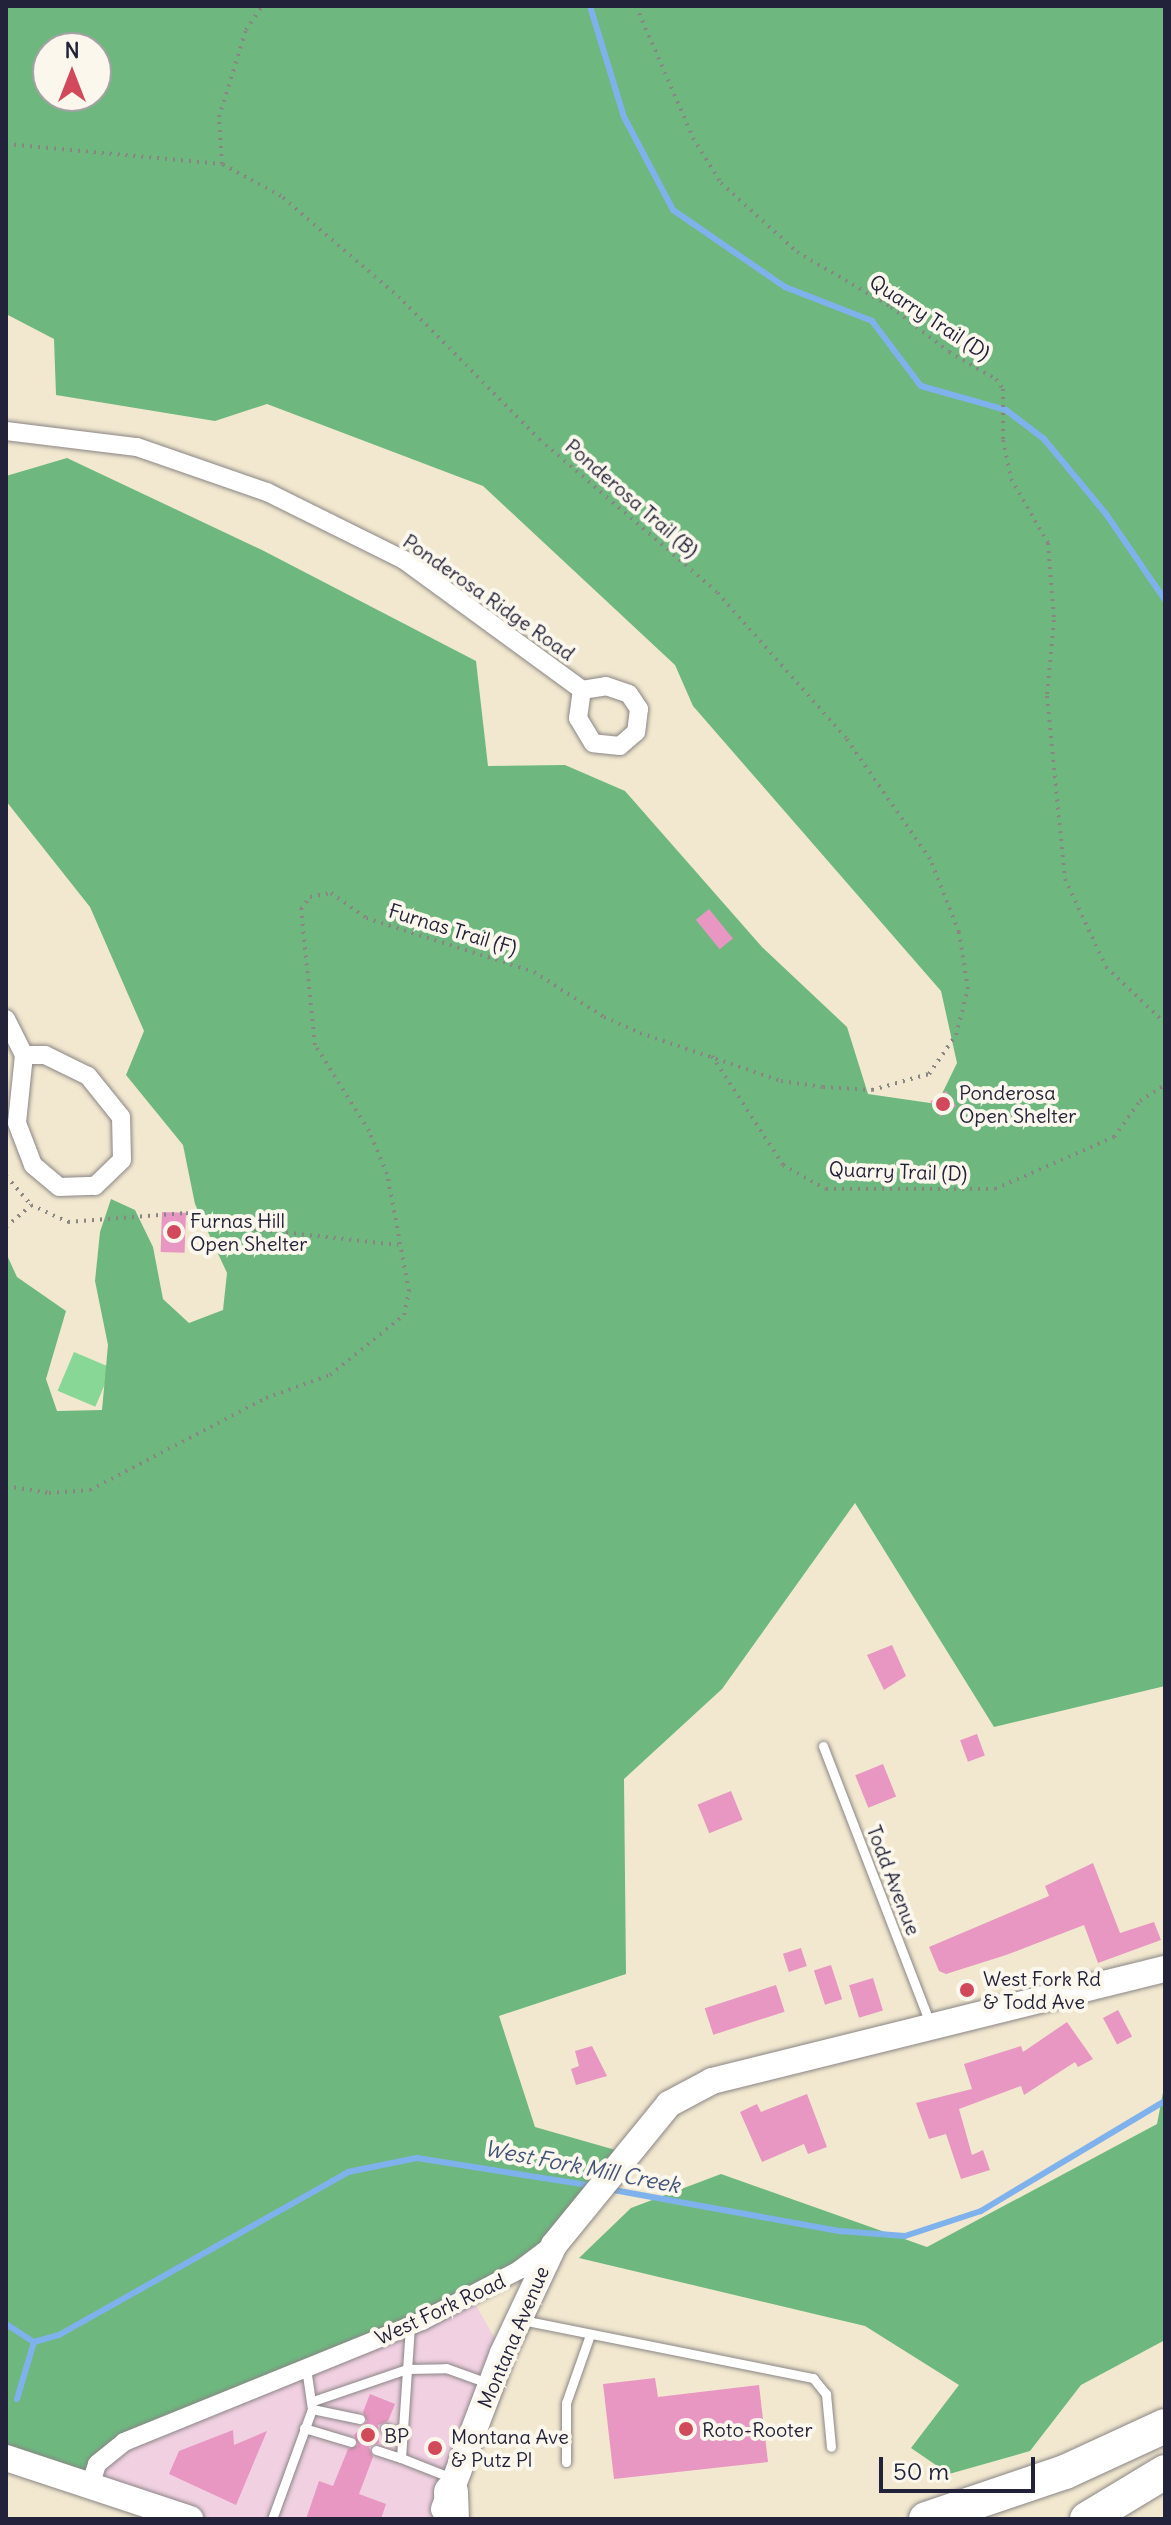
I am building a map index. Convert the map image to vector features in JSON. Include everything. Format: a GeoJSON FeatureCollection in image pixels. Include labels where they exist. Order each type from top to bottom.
{"type":"FeatureCollection","features":[{"type":"Feature","properties":{"kind":"highway"},"geometry":{"type":"LineString","coordinates":[[926,2519],[1065,2472],[1165,2426]]}},
{"type":"Feature","properties":{"kind":"highway"},"geometry":{"type":"LineString","coordinates":[[1087,2519],[1165,2472]]}},
{"type":"Feature","properties":{"kind":"street","name":"Ponderosa Ridge Road"},"geometry":{"type":"LineString","coordinates":[[6,431],[137,447],[267,492],[404,560],[582,690]]}},
{"type":"Feature","properties":{"kind":"street"},"geometry":{"type":"LineString","coordinates":[[6,1019],[24,1055],[17,1123],[33,1165],[59,1187],[95,1186],[122,1160],[121,1117],[88,1076],[66,1062],[24,1055]]}},
{"type":"Feature","properties":{"kind":"street","name":"West Fork Road"},"geometry":{"type":"LineString","coordinates":[[89,2489],[97,2464],[124,2442],[472,2298],[554,2245],[654,2118],[694,2089],[1165,1969]]}},
{"type":"Feature","properties":{"kind":"street","name":"Montana Avenue"},"geometry":{"type":"LineString","coordinates":[[450,2502],[492,2384],[554,2245]]}},
{"type":"Feature","properties":{"kind":"street"},"geometry":{"type":"LineString","coordinates":[[6,2458],[174,2517]]}},
{"type":"Feature","properties":{"kind":"lane","name":"Todd Avenue"},"geometry":{"type":"LineString","coordinates":[[823,1746],[931,2027]]}},
{"type":"Feature","properties":{"kind":"lane"},"geometry":{"type":"LineString","coordinates":[[519,2319],[813,2378],[826,2394],[831,2447]]}},
{"type":"Feature","properties":{"kind":"lane"},"geometry":{"type":"LineString","coordinates":[[401,2458],[410,2326]]}},
{"type":"Feature","properties":{"kind":"lane"},"geometry":{"type":"LineString","coordinates":[[566,2462],[566,2403],[590,2335]]}},
{"type":"Feature","properties":{"kind":"lane"},"geometry":{"type":"LineString","coordinates":[[272,2519],[313,2405],[306,2368]]}},
{"type":"Feature","properties":{"kind":"lane"},"geometry":{"type":"LineString","coordinates":[[313,2405],[407,2369],[446,2368],[492,2384]]}},
{"type":"Feature","properties":{"kind":"lane"},"geometry":{"type":"LineString","coordinates":[[313,2405],[360,2419]]}},
{"type":"Feature","properties":{"kind":"lane"},"geometry":{"type":"LineString","coordinates":[[304,2428],[351,2442]]}},
{"type":"Feature","properties":{"kind":"lane"},"geometry":{"type":"LineString","coordinates":[[385,2428],[402,2434]]}},
{"type":"Feature","properties":{"kind":"lane"},"geometry":{"type":"LineString","coordinates":[[376,2450],[401,2458],[450,2502]]}},
{"type":"Feature","properties":{"kind":"path"},"geometry":{"type":"LineString","coordinates":[[6,144],[222,164],[219,117],[246,30],[262,6]]}},
{"type":"Feature","properties":{"kind":"path","name":"Quarry Trail (D)"},"geometry":{"type":"LineString","coordinates":[[636,6],[693,138],[721,183],[797,252],[891,307],[949,352],[996,379],[1003,389],[1003,440],[1011,479],[1048,543],[1054,620],[1047,696],[1065,879],[1106,967],[1165,1023]]}},
{"type":"Feature","properties":{"kind":"path","name":"Ponderosa Trail (B)"},"geometry":{"type":"LineString","coordinates":[[222,164],[281,196],[400,298],[540,440],[717,592],[846,738],[930,859],[959,932],[968,989],[956,1035],[929,1074]]}},
{"type":"Feature","properties":{"kind":"path","name":"Furnas Trail (F)"},"geometry":{"type":"LineString","coordinates":[[6,1486],[49,1493],[90,1490],[266,1398],[330,1375],[404,1315],[409,1291],[387,1174],[369,1131],[315,1045],[301,909],[310,897],[331,893],[366,918],[534,972],[604,1017],[781,1081],[872,1090],[929,1074]]}},
{"type":"Feature","properties":{"kind":"path","name":"Quarry Trail (D)"},"geometry":{"type":"LineString","coordinates":[[710,1054],[783,1165],[826,1189],[995,1189],[1114,1137],[1140,1101],[1165,1085]]}},
{"type":"Feature","properties":{"kind":"path"},"geometry":{"type":"LineString","coordinates":[[6,1176],[31,1205],[68,1222],[186,1213],[254,1229],[398,1245]]}},
{"type":"Feature","properties":{"kind":"path"},"geometry":{"type":"LineString","coordinates":[[6,1227],[31,1205]]}},
{"type":"Feature","properties":{"kind":"shaded area"},"geometry":{"type":"Polygon","coordinates":[[[472,2298],[503,2353],[440,2519],[143,2519],[145,2506],[89,2489],[124,2442],[472,2298]]]}},
{"type":"Feature","properties":{"kind":"green space"},"geometry":{"type":"Polygon","coordinates":[[[6,6],[1165,6],[1165,1686],[994,1727],[855,1503],[722,1689],[624,1779],[626,1974],[499,2016],[535,2127],[626,2153],[519,2270],[124,2442],[89,2489],[6,2458],[6,1253],[17,1277],[66,1311],[46,1379],[57,1411],[102,1410],[108,1345],[95,1281],[100,1232],[111,1199],[135,1210],[153,1247],[163,1299],[189,1323],[223,1310],[227,1273],[195,1204],[183,1145],[126,1075],[144,1031],[90,907],[6,801],[6,476],[67,458],[262,550],[476,661],[488,766],[565,765],[625,791],[762,947],[847,1027],[868,1094],[937,1104],[957,1063],[941,991],[693,706],[675,665],[483,486],[267,404],[215,421],[56,395],[54,339],[6,314],[6,6]]]}},
{"type":"Feature","properties":{"kind":"green space"},"geometry":{"type":"Polygon","coordinates":[[[74,1352],[112,1368],[95,1407],[58,1391],[74,1352]]]}},
{"type":"Feature","properties":{"kind":"green space"},"geometry":{"type":"Polygon","coordinates":[[[1165,2082],[1165,2340],[1081,2385],[1030,2451],[949,2474],[911,2448],[959,2385],[865,2326],[579,2258],[631,2208],[721,2174],[927,2247],[1157,2124],[1165,2082]]]}},
{"type":"Feature","properties":{"kind":"building"},"geometry":{"type":"Polygon","coordinates":[[[709,909],[733,939],[720,949],[696,920],[709,909]]]}},
{"type":"Feature","properties":{"kind":"building","name":"Ponderosa Open Shelter"},"geometry":{"type":"Polygon","coordinates":[[[946,1091],[956,1106],[940,1117],[930,1102],[946,1091]]]}},
{"type":"Feature","properties":{"kind":"building","name":"Furnas Hill Open Shelter"},"geometry":{"type":"Polygon","coordinates":[[[162,1212],[186,1213],[185,1253],[161,1252],[162,1212]]]}},
{"type":"Feature","properties":{"kind":"building"},"geometry":{"type":"Polygon","coordinates":[[[892,1645],[906,1676],[884,1690],[867,1655],[892,1645]]]}},
{"type":"Feature","properties":{"kind":"building"},"geometry":{"type":"Polygon","coordinates":[[[977,1734],[985,1756],[968,1762],[960,1740],[977,1734]]]}},
{"type":"Feature","properties":{"kind":"building"},"geometry":{"type":"Polygon","coordinates":[[[883,1764],[896,1796],[868,1808],[855,1775],[883,1764]]]}},
{"type":"Feature","properties":{"kind":"building"},"geometry":{"type":"Polygon","coordinates":[[[731,1791],[743,1820],[709,1833],[698,1804],[731,1791]]]}},
{"type":"Feature","properties":{"kind":"building"},"geometry":{"type":"Polygon","coordinates":[[[1093,1863],[1120,1933],[1154,1922],[1161,1940],[1098,1963],[1084,1925],[1006,1955],[946,1974],[939,1971],[929,1947],[1049,1896],[1045,1886],[1093,1863]]]}},
{"type":"Feature","properties":{"kind":"building"},"geometry":{"type":"Polygon","coordinates":[[[801,1948],[807,1966],[789,1972],[783,1954],[801,1948]]]}},
{"type":"Feature","properties":{"kind":"building"},"geometry":{"type":"Polygon","coordinates":[[[831,1965],[842,1999],[825,2005],[814,1971],[831,1965]]]}},
{"type":"Feature","properties":{"kind":"building"},"geometry":{"type":"Polygon","coordinates":[[[873,1978],[883,2011],[859,2018],[849,1985],[873,1978]]]}},
{"type":"Feature","properties":{"kind":"building"},"geometry":{"type":"Polygon","coordinates":[[[776,1985],[785,2012],[713,2035],[705,2008],[776,1985]]]}},
{"type":"Feature","properties":{"kind":"building"},"geometry":{"type":"Polygon","coordinates":[[[1118,2010],[1132,2036],[1117,2044],[1103,2018],[1118,2010]]]}},
{"type":"Feature","properties":{"kind":"building"},"geometry":{"type":"Polygon","coordinates":[[[1067,2022],[1093,2059],[1078,2067],[1075,2062],[1024,2095],[1021,2086],[959,2109],[972,2155],[983,2150],[990,2170],[961,2179],[946,2134],[929,2139],[916,2103],[972,2089],[964,2064],[1021,2046],[1023,2052],[1067,2022]]]}},
{"type":"Feature","properties":{"kind":"building"},"geometry":{"type":"Polygon","coordinates":[[[592,2046],[607,2076],[576,2085],[571,2069],[579,2066],[575,2051],[592,2046]]]}},
{"type":"Feature","properties":{"kind":"building"},"geometry":{"type":"Polygon","coordinates":[[[807,2094],[827,2147],[808,2154],[804,2144],[762,2162],[740,2112],[757,2104],[761,2112],[807,2094]]]}},
{"type":"Feature","properties":{"kind":"building","name":"Roto-Rooter"},"geometry":{"type":"Polygon","coordinates":[[[655,2378],[658,2397],[759,2385],[768,2462],[614,2479],[603,2384],[655,2378]]]}},
{"type":"Feature","properties":{"kind":"building"},"geometry":{"type":"Polygon","coordinates":[[[370,2394],[395,2404],[388,2421],[378,2425],[379,2443],[369,2447],[373,2457],[359,2494],[386,2504],[381,2519],[306,2519],[319,2481],[333,2486],[348,2449],[358,2445],[354,2435],[367,2421],[363,2412],[370,2394]]]}},
{"type":"Feature","properties":{"kind":"building"},"geometry":{"type":"Polygon","coordinates":[[[233,2430],[234,2445],[267,2431],[236,2505],[169,2474],[179,2451],[233,2430]]]}},
{"type":"Feature","properties":{"kind":"waterway"},"geometry":{"type":"LineString","coordinates":[[590,6],[624,117],[673,210],[785,287],[872,321],[921,386],[1006,410],[1044,439],[1106,514],[1165,600]]}},
{"type":"Feature","properties":{"kind":"waterway","name":"West Fork Mill Creek"},"geometry":{"type":"LineString","coordinates":[[608,2189],[840,2231],[905,2236],[981,2211],[1165,2101]]}},
{"type":"Feature","properties":{"kind":"waterway","name":"West Fork Mill Creek"},"geometry":{"type":"LineString","coordinates":[[6,2324],[34,2342],[59,2335],[348,2172],[417,2158],[593,2186]]}},
{"type":"Feature","properties":{"kind":"waterway"},"geometry":{"type":"LineString","coordinates":[[17,2399],[34,2342]]}},
{"type":"Feature","properties":{"kind":"place","name":"Ponderosa Open Shelter"},"geometry":{"type":"Point","coordinates":[943,1104]}},
{"type":"Feature","properties":{"kind":"place","name":"Furnas Hill Open Shelter"},"geometry":{"type":"Point","coordinates":[174,1232]}},
{"type":"Feature","properties":{"kind":"place","name":"West Fork Rd & Todd Ave"},"geometry":{"type":"Point","coordinates":[967,1990]}},
{"type":"Feature","properties":{"kind":"place","name":"Roto-Rooter"},"geometry":{"type":"Point","coordinates":[686,2429]}},
{"type":"Feature","properties":{"kind":"place","name":"BP"},"geometry":{"type":"Point","coordinates":[368,2435]}},
{"type":"Feature","properties":{"kind":"place","name":"Montana Ave & Putz Pl"},"geometry":{"type":"Point","coordinates":[435,2448]}}]}
